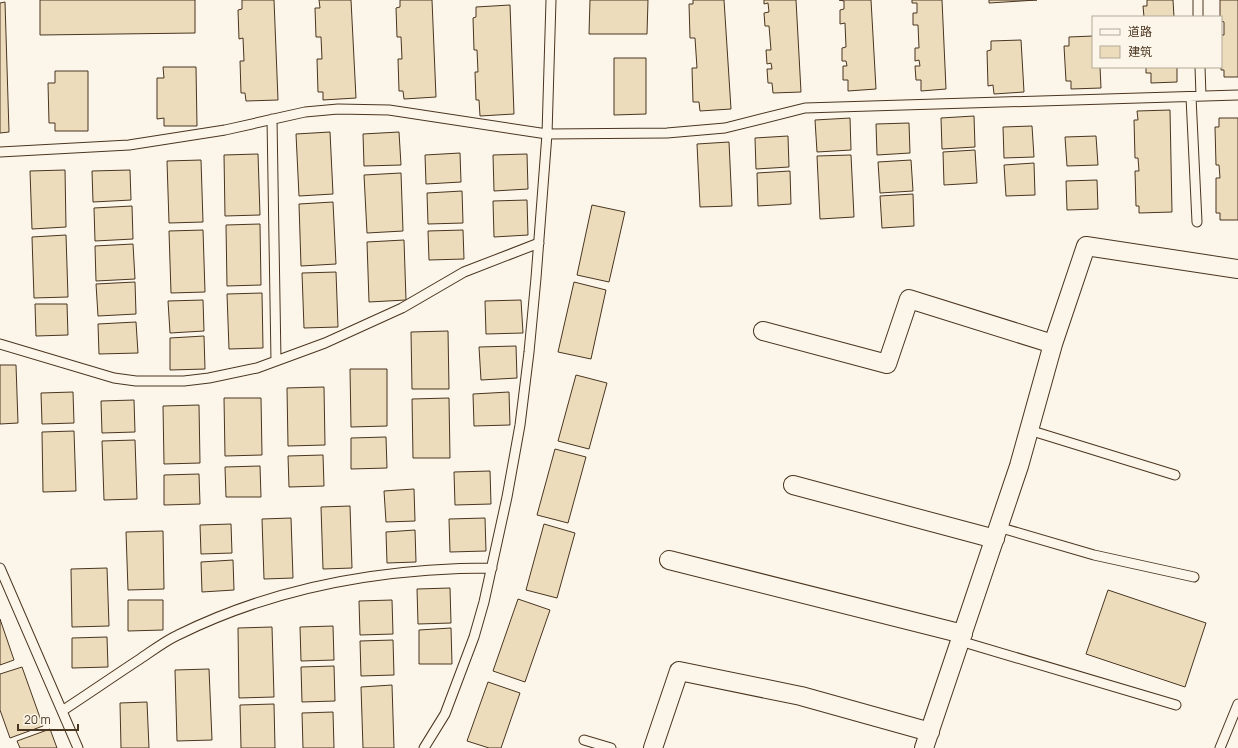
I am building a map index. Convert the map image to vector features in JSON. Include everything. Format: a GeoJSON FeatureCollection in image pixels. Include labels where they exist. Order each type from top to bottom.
{"type":"FeatureCollection","features":[{"type":"Feature","properties":{"kind":"street"},"geometry":{"type":"LineString","coordinates":[[653,748],[679,671],[801,696],[927,740],[1019,466],[1053,344],[1086,246],[1238,269]]}},
{"type":"Feature","properties":{"kind":"street"},"geometry":{"type":"LineString","coordinates":[[762,331],[887,364],[909,299],[1053,344]]}},
{"type":"Feature","properties":{"kind":"street"},"geometry":{"type":"LineString","coordinates":[[793,485],[997,533]]}},
{"type":"Feature","properties":{"kind":"street"},"geometry":{"type":"LineString","coordinates":[[669,560],[962,638]]}},
{"type":"Feature","properties":{"kind":"lane"},"geometry":{"type":"LineString","coordinates":[[424,748],[445,714],[460,676],[484,602],[507,497],[520,425],[530,352],[547,134],[551,0]]}},
{"type":"Feature","properties":{"kind":"lane"},"geometry":{"type":"LineString","coordinates":[[1198,0],[1198,16]]}},
{"type":"Feature","properties":{"kind":"lane"},"geometry":{"type":"LineString","coordinates":[[1200,68],[1202,96]]}},
{"type":"Feature","properties":{"kind":"lane"},"geometry":{"type":"LineString","coordinates":[[0,152],[128,145],[218,131],[305,112],[364,109],[414,114],[547,134],[698,131],[725,128],[805,108],[1238,95]]}},
{"type":"Feature","properties":{"kind":"lane"},"geometry":{"type":"LineString","coordinates":[[1191,97],[1197,222]]}},
{"type":"Feature","properties":{"kind":"lane"},"geometry":{"type":"LineString","coordinates":[[272,118],[276,361]]}},
{"type":"Feature","properties":{"kind":"lane"},"geometry":{"type":"LineString","coordinates":[[0,344],[114,378],[136,381],[165,382],[209,378],[257,368],[325,343],[370,324],[402,308],[464,272],[539,243]]}},
{"type":"Feature","properties":{"kind":"lane"},"geometry":{"type":"LineString","coordinates":[[1029,430],[1175,475]]}},
{"type":"Feature","properties":{"kind":"lane"},"geometry":{"type":"LineString","coordinates":[[997,533],[1194,577]]}},
{"type":"Feature","properties":{"kind":"lane"},"geometry":{"type":"LineString","coordinates":[[0,568],[78,748]]}},
{"type":"Feature","properties":{"kind":"lane"},"geometry":{"type":"LineString","coordinates":[[62,711],[177,635],[222,616],[268,600],[315,587],[397,572],[439,568],[492,568]]}},
{"type":"Feature","properties":{"kind":"lane"},"geometry":{"type":"LineString","coordinates":[[962,638],[1176,706]]}},
{"type":"Feature","properties":{"kind":"lane"},"geometry":{"type":"LineString","coordinates":[[1220,748],[1238,704]]}},
{"type":"Feature","properties":{"kind":"lane"},"geometry":{"type":"LineString","coordinates":[[584,740],[611,748]]}},
{"type":"Feature","properties":{"kind":"building"},"geometry":{"type":"Polygon","coordinates":[[[40,0],[195,0],[195,33],[40,35],[40,0]]]}},
{"type":"Feature","properties":{"kind":"building"},"geometry":{"type":"Polygon","coordinates":[[[242,0],[274,0],[278,100],[246,101],[245,93],[241,93],[240,61],[244,61],[243,38],[239,39],[238,10],[242,9],[242,0]]]}},
{"type":"Feature","properties":{"kind":"building"},"geometry":{"type":"Polygon","coordinates":[[[319,0],[351,0],[356,98],[323,100],[323,92],[318,92],[317,59],[322,59],[321,37],[316,37],[315,8],[320,8],[319,0]]]}},
{"type":"Feature","properties":{"kind":"building"},"geometry":{"type":"Polygon","coordinates":[[[400,0],[432,0],[436,97],[404,99],[403,91],[399,91],[398,59],[402,59],[401,37],[397,37],[396,8],[400,7],[400,0]]]}},
{"type":"Feature","properties":{"kind":"building"},"geometry":{"type":"Polygon","coordinates":[[[590,0],[648,0],[647,34],[589,34],[590,0]]]}},
{"type":"Feature","properties":{"kind":"building"},"geometry":{"type":"Polygon","coordinates":[[[693,0],[724,0],[731,109],[700,111],[699,102],[693,102],[692,68],[697,68],[695,38],[690,38],[689,4],[693,4],[693,0]]]}},
{"type":"Feature","properties":{"kind":"building"},"geometry":{"type":"Polygon","coordinates":[[[764,0],[796,0],[801,92],[773,93],[772,83],[768,83],[767,69],[772,69],[771,63],[767,64],[766,50],[771,50],[769,26],[765,26],[764,13],[769,12],[768,3],[764,4],[764,0]]]}},
{"type":"Feature","properties":{"kind":"building"},"geometry":{"type":"Polygon","coordinates":[[[839,0],[871,0],[876,89],[848,91],[848,80],[843,80],[843,66],[847,66],[846,61],[842,61],[842,48],[846,47],[845,23],[840,24],[840,10],[844,9],[844,1],[839,0]]]}},
{"type":"Feature","properties":{"kind":"building"},"geometry":{"type":"Polygon","coordinates":[[[912,0],[942,0],[946,89],[921,91],[921,80],[916,80],[915,66],[920,66],[919,60],[915,61],[915,48],[919,48],[918,25],[913,25],[913,13],[917,13],[917,3],[912,3],[912,0]]]}},
{"type":"Feature","properties":{"kind":"building"},"geometry":{"type":"Polygon","coordinates":[[[989,0],[1037,0],[989,3],[989,0]]]}},
{"type":"Feature","properties":{"kind":"building"},"geometry":{"type":"Polygon","coordinates":[[[1147,0],[1173,0],[1174,16],[1144,16],[1143,6],[1147,6],[1147,0]]]}},
{"type":"Feature","properties":{"kind":"building"},"geometry":{"type":"Polygon","coordinates":[[[1220,0],[1238,0],[1238,77],[1224,77],[1224,70],[1221,70],[1224,22],[1222,21],[1222,16],[1220,16],[1220,0]]]}},
{"type":"Feature","properties":{"kind":"building"},"geometry":{"type":"Polygon","coordinates":[[[5,2],[9,132],[0,133],[0,3],[5,2]]]}},
{"type":"Feature","properties":{"kind":"building"},"geometry":{"type":"Polygon","coordinates":[[[510,5],[514,114],[480,116],[479,100],[476,100],[475,72],[478,72],[477,50],[474,50],[473,18],[476,17],[476,7],[510,5]]]}},
{"type":"Feature","properties":{"kind":"building"},"geometry":{"type":"Polygon","coordinates":[[[1092,36],[1092,68],[1100,68],[1101,88],[1071,89],[1071,81],[1066,81],[1064,46],[1069,46],[1069,37],[1092,36]]]}},
{"type":"Feature","properties":{"kind":"building"},"geometry":{"type":"Polygon","coordinates":[[[1021,40],[1024,92],[994,94],[993,85],[988,86],[987,51],[991,50],[991,41],[1021,40]]]}},
{"type":"Feature","properties":{"kind":"building"},"geometry":{"type":"Polygon","coordinates":[[[614,58],[646,58],[646,114],[614,115],[614,58]]]}},
{"type":"Feature","properties":{"kind":"building"},"geometry":{"type":"Polygon","coordinates":[[[163,67],[196,67],[197,126],[164,126],[164,118],[157,119],[157,78],[164,78],[163,67]]]}},
{"type":"Feature","properties":{"kind":"building"},"geometry":{"type":"Polygon","coordinates":[[[1146,68],[1177,68],[1177,82],[1151,83],[1151,73],[1146,73],[1146,68]]]}},
{"type":"Feature","properties":{"kind":"building"},"geometry":{"type":"Polygon","coordinates":[[[55,71],[88,71],[88,131],[55,131],[55,123],[49,123],[48,83],[55,83],[55,71]]]}},
{"type":"Feature","properties":{"kind":"building"},"geometry":{"type":"Polygon","coordinates":[[[1170,110],[1172,212],[1139,213],[1139,206],[1136,206],[1135,171],[1139,171],[1138,158],[1135,158],[1134,120],[1138,120],[1137,111],[1170,110]]]}},
{"type":"Feature","properties":{"kind":"building"},"geometry":{"type":"Polygon","coordinates":[[[974,116],[975,147],[942,149],[941,118],[974,116]]]}},
{"type":"Feature","properties":{"kind":"building"},"geometry":{"type":"Polygon","coordinates":[[[850,118],[851,150],[817,152],[815,120],[850,118]]]}},
{"type":"Feature","properties":{"kind":"building"},"geometry":{"type":"Polygon","coordinates":[[[1219,118],[1238,118],[1238,220],[1220,220],[1220,213],[1216,213],[1216,178],[1220,178],[1219,165],[1216,165],[1215,127],[1219,127],[1219,118]]]}},
{"type":"Feature","properties":{"kind":"building"},"geometry":{"type":"Polygon","coordinates":[[[909,123],[910,153],[877,155],[876,124],[909,123]]]}},
{"type":"Feature","properties":{"kind":"building"},"geometry":{"type":"Polygon","coordinates":[[[1032,126],[1034,157],[1004,158],[1003,127],[1032,126]]]}},
{"type":"Feature","properties":{"kind":"building"},"geometry":{"type":"Polygon","coordinates":[[[330,132],[333,194],[299,196],[296,134],[330,132]]]}},
{"type":"Feature","properties":{"kind":"building"},"geometry":{"type":"Polygon","coordinates":[[[399,132],[401,165],[364,166],[363,134],[399,132]]]}},
{"type":"Feature","properties":{"kind":"building"},"geometry":{"type":"Polygon","coordinates":[[[788,136],[789,167],[756,169],[755,138],[788,136]]]}},
{"type":"Feature","properties":{"kind":"building"},"geometry":{"type":"Polygon","coordinates":[[[1096,136],[1098,165],[1067,166],[1065,137],[1096,136]]]}},
{"type":"Feature","properties":{"kind":"building"},"geometry":{"type":"Polygon","coordinates":[[[729,142],[732,206],[700,207],[697,144],[729,142]]]}},
{"type":"Feature","properties":{"kind":"building"},"geometry":{"type":"Polygon","coordinates":[[[975,150],[977,183],[944,185],[943,152],[975,150]]]}},
{"type":"Feature","properties":{"kind":"building"},"geometry":{"type":"Polygon","coordinates":[[[460,153],[461,182],[426,184],[425,155],[460,153]]]}},
{"type":"Feature","properties":{"kind":"building"},"geometry":{"type":"Polygon","coordinates":[[[258,154],[260,215],[225,216],[224,155],[258,154]]]}},
{"type":"Feature","properties":{"kind":"building"},"geometry":{"type":"Polygon","coordinates":[[[527,154],[528,189],[494,191],[493,155],[527,154]]]}},
{"type":"Feature","properties":{"kind":"building"},"geometry":{"type":"Polygon","coordinates":[[[851,155],[854,217],[820,219],[817,156],[851,155]]]}},
{"type":"Feature","properties":{"kind":"building"},"geometry":{"type":"Polygon","coordinates":[[[201,160],[203,222],[169,223],[167,161],[201,160]]]}},
{"type":"Feature","properties":{"kind":"building"},"geometry":{"type":"Polygon","coordinates":[[[911,160],[913,191],[880,193],[878,162],[911,160]]]}},
{"type":"Feature","properties":{"kind":"building"},"geometry":{"type":"Polygon","coordinates":[[[1034,163],[1035,195],[1006,196],[1004,165],[1034,163]]]}},
{"type":"Feature","properties":{"kind":"building"},"geometry":{"type":"Polygon","coordinates":[[[65,170],[66,227],[32,229],[30,171],[65,170]]]}},
{"type":"Feature","properties":{"kind":"building"},"geometry":{"type":"Polygon","coordinates":[[[130,170],[131,200],[93,202],[92,171],[130,170]]]}},
{"type":"Feature","properties":{"kind":"building"},"geometry":{"type":"Polygon","coordinates":[[[790,171],[791,204],[758,206],[757,173],[790,171]]]}},
{"type":"Feature","properties":{"kind":"building"},"geometry":{"type":"Polygon","coordinates":[[[401,173],[403,231],[367,233],[364,175],[401,173]]]}},
{"type":"Feature","properties":{"kind":"building"},"geometry":{"type":"Polygon","coordinates":[[[1097,180],[1098,209],[1067,210],[1066,181],[1097,180]]]}},
{"type":"Feature","properties":{"kind":"building"},"geometry":{"type":"Polygon","coordinates":[[[462,191],[463,223],[428,224],[427,193],[462,191]]]}},
{"type":"Feature","properties":{"kind":"building"},"geometry":{"type":"Polygon","coordinates":[[[913,194],[914,226],[882,228],[880,196],[913,194]]]}},
{"type":"Feature","properties":{"kind":"building"},"geometry":{"type":"Polygon","coordinates":[[[527,200],[528,235],[494,237],[493,201],[527,200]]]}},
{"type":"Feature","properties":{"kind":"building"},"geometry":{"type":"Polygon","coordinates":[[[333,202],[336,264],[301,266],[299,204],[333,202]]]}},
{"type":"Feature","properties":{"kind":"building"},"geometry":{"type":"Polygon","coordinates":[[[592,205],[625,212],[609,282],[577,275],[592,205]]]}},
{"type":"Feature","properties":{"kind":"building"},"geometry":{"type":"Polygon","coordinates":[[[132,206],[133,239],[95,241],[94,208],[132,206]]]}},
{"type":"Feature","properties":{"kind":"building"},"geometry":{"type":"Polygon","coordinates":[[[260,224],[261,285],[227,286],[226,225],[260,224]]]}},
{"type":"Feature","properties":{"kind":"building"},"geometry":{"type":"Polygon","coordinates":[[[203,230],[205,292],[171,293],[169,231],[203,230]]]}},
{"type":"Feature","properties":{"kind":"building"},"geometry":{"type":"Polygon","coordinates":[[[463,230],[464,259],[429,260],[428,231],[463,230]]]}},
{"type":"Feature","properties":{"kind":"building"},"geometry":{"type":"Polygon","coordinates":[[[66,235],[68,297],[34,298],[32,237],[66,235]]]}},
{"type":"Feature","properties":{"kind":"building"},"geometry":{"type":"Polygon","coordinates":[[[404,240],[406,300],[369,302],[367,242],[404,240]]]}},
{"type":"Feature","properties":{"kind":"building"},"geometry":{"type":"Polygon","coordinates":[[[133,244],[135,279],[96,281],[95,246],[133,244]]]}},
{"type":"Feature","properties":{"kind":"building"},"geometry":{"type":"Polygon","coordinates":[[[336,272],[338,327],[304,328],[302,273],[336,272]]]}},
{"type":"Feature","properties":{"kind":"building"},"geometry":{"type":"Polygon","coordinates":[[[135,282],[136,314],[98,316],[96,284],[135,282]]]}},
{"type":"Feature","properties":{"kind":"building"},"geometry":{"type":"Polygon","coordinates":[[[574,282],[606,290],[591,359],[558,352],[574,282]]]}},
{"type":"Feature","properties":{"kind":"building"},"geometry":{"type":"Polygon","coordinates":[[[262,293],[263,348],[229,349],[227,294],[262,293]]]}},
{"type":"Feature","properties":{"kind":"building"},"geometry":{"type":"Polygon","coordinates":[[[203,300],[204,331],[170,333],[168,301],[203,300]]]}},
{"type":"Feature","properties":{"kind":"building"},"geometry":{"type":"Polygon","coordinates":[[[521,300],[523,333],[486,334],[485,301],[521,300]]]}},
{"type":"Feature","properties":{"kind":"building"},"geometry":{"type":"Polygon","coordinates":[[[35,304],[67,304],[68,335],[36,336],[35,304]]]}},
{"type":"Feature","properties":{"kind":"building"},"geometry":{"type":"Polygon","coordinates":[[[136,322],[138,353],[99,354],[98,324],[136,322]]]}},
{"type":"Feature","properties":{"kind":"building"},"geometry":{"type":"Polygon","coordinates":[[[448,331],[449,389],[412,389],[411,332],[448,331]]]}},
{"type":"Feature","properties":{"kind":"building"},"geometry":{"type":"Polygon","coordinates":[[[204,336],[205,369],[170,370],[170,338],[204,336]]]}},
{"type":"Feature","properties":{"kind":"building"},"geometry":{"type":"Polygon","coordinates":[[[516,346],[517,378],[481,380],[479,347],[516,346]]]}},
{"type":"Feature","properties":{"kind":"building"},"geometry":{"type":"Polygon","coordinates":[[[0,365],[16,365],[18,423],[0,424],[0,365]]]}},
{"type":"Feature","properties":{"kind":"building"},"geometry":{"type":"Polygon","coordinates":[[[350,369],[387,369],[387,426],[351,427],[350,369]]]}},
{"type":"Feature","properties":{"kind":"building"},"geometry":{"type":"Polygon","coordinates":[[[576,375],[607,383],[589,449],[558,441],[576,375]]]}},
{"type":"Feature","properties":{"kind":"building"},"geometry":{"type":"Polygon","coordinates":[[[324,387],[325,445],[288,446],[287,388],[324,387]]]}},
{"type":"Feature","properties":{"kind":"building"},"geometry":{"type":"Polygon","coordinates":[[[73,392],[74,423],[42,424],[41,393],[73,392]]]}},
{"type":"Feature","properties":{"kind":"building"},"geometry":{"type":"Polygon","coordinates":[[[509,392],[510,425],[474,426],[473,394],[509,392]]]}},
{"type":"Feature","properties":{"kind":"building"},"geometry":{"type":"Polygon","coordinates":[[[224,398],[261,398],[262,455],[225,456],[224,398]]]}},
{"type":"Feature","properties":{"kind":"building"},"geometry":{"type":"Polygon","coordinates":[[[449,398],[450,458],[413,458],[412,399],[449,398]]]}},
{"type":"Feature","properties":{"kind":"building"},"geometry":{"type":"Polygon","coordinates":[[[134,400],[135,432],[102,433],[101,401],[134,400]]]}},
{"type":"Feature","properties":{"kind":"building"},"geometry":{"type":"Polygon","coordinates":[[[199,405],[200,463],[164,464],[163,406],[199,405]]]}},
{"type":"Feature","properties":{"kind":"building"},"geometry":{"type":"Polygon","coordinates":[[[74,431],[76,491],[43,492],[42,432],[74,431]]]}},
{"type":"Feature","properties":{"kind":"building"},"geometry":{"type":"Polygon","coordinates":[[[386,437],[387,468],[351,469],[351,438],[386,437]]]}},
{"type":"Feature","properties":{"kind":"building"},"geometry":{"type":"Polygon","coordinates":[[[135,440],[137,499],[104,500],[102,441],[135,440]]]}},
{"type":"Feature","properties":{"kind":"building"},"geometry":{"type":"Polygon","coordinates":[[[555,449],[586,457],[568,523],[537,515],[555,449]]]}},
{"type":"Feature","properties":{"kind":"building"},"geometry":{"type":"Polygon","coordinates":[[[323,455],[324,486],[289,487],[288,456],[323,455]]]}},
{"type":"Feature","properties":{"kind":"building"},"geometry":{"type":"Polygon","coordinates":[[[260,466],[261,497],[226,497],[225,467],[260,466]]]}},
{"type":"Feature","properties":{"kind":"building"},"geometry":{"type":"Polygon","coordinates":[[[490,471],[491,504],[455,505],[454,472],[490,471]]]}},
{"type":"Feature","properties":{"kind":"building"},"geometry":{"type":"Polygon","coordinates":[[[199,474],[200,504],[164,505],[164,475],[199,474]]]}},
{"type":"Feature","properties":{"kind":"building"},"geometry":{"type":"Polygon","coordinates":[[[414,489],[415,521],[386,522],[384,491],[414,489]]]}},
{"type":"Feature","properties":{"kind":"building"},"geometry":{"type":"Polygon","coordinates":[[[350,506],[352,568],[323,569],[321,507],[350,506]]]}},
{"type":"Feature","properties":{"kind":"building"},"geometry":{"type":"Polygon","coordinates":[[[291,518],[293,578],[264,579],[262,519],[291,518]]]}},
{"type":"Feature","properties":{"kind":"building"},"geometry":{"type":"Polygon","coordinates":[[[485,518],[486,551],[450,552],[449,519],[485,518]]]}},
{"type":"Feature","properties":{"kind":"building"},"geometry":{"type":"Polygon","coordinates":[[[231,524],[232,553],[201,554],[200,525],[231,524]]]}},
{"type":"Feature","properties":{"kind":"building"},"geometry":{"type":"Polygon","coordinates":[[[544,524],[575,533],[557,598],[526,590],[544,524]]]}},
{"type":"Feature","properties":{"kind":"building"},"geometry":{"type":"Polygon","coordinates":[[[415,530],[416,562],[387,563],[386,532],[415,530]]]}},
{"type":"Feature","properties":{"kind":"building"},"geometry":{"type":"Polygon","coordinates":[[[163,531],[164,589],[128,590],[126,532],[163,531]]]}},
{"type":"Feature","properties":{"kind":"building"},"geometry":{"type":"Polygon","coordinates":[[[233,560],[234,590],[202,592],[201,562],[233,560]]]}},
{"type":"Feature","properties":{"kind":"building"},"geometry":{"type":"Polygon","coordinates":[[[107,568],[109,626],[72,627],[71,569],[107,568]]]}},
{"type":"Feature","properties":{"kind":"building"},"geometry":{"type":"Polygon","coordinates":[[[450,588],[451,623],[418,624],[417,589],[450,588]]]}},
{"type":"Feature","properties":{"kind":"building"},"geometry":{"type":"Polygon","coordinates":[[[1108,590],[1206,623],[1185,687],[1086,654],[1108,590]]]}},
{"type":"Feature","properties":{"kind":"building"},"geometry":{"type":"Polygon","coordinates":[[[518,599],[550,610],[525,682],[493,671],[518,599]]]}},
{"type":"Feature","properties":{"kind":"building"},"geometry":{"type":"Polygon","coordinates":[[[128,600],[163,600],[163,630],[128,631],[128,600]]]}},
{"type":"Feature","properties":{"kind":"building"},"geometry":{"type":"Polygon","coordinates":[[[392,600],[393,634],[360,635],[359,601],[392,600]]]}},
{"type":"Feature","properties":{"kind":"building"},"geometry":{"type":"Polygon","coordinates":[[[0,619],[14,660],[0,665],[0,619]]]}},
{"type":"Feature","properties":{"kind":"building"},"geometry":{"type":"Polygon","coordinates":[[[333,626],[334,660],[301,661],[300,627],[333,626]]]}},
{"type":"Feature","properties":{"kind":"building"},"geometry":{"type":"Polygon","coordinates":[[[272,627],[274,697],[239,698],[238,628],[272,627]]]}},
{"type":"Feature","properties":{"kind":"building"},"geometry":{"type":"Polygon","coordinates":[[[451,628],[452,664],[419,664],[419,630],[451,628]]]}},
{"type":"Feature","properties":{"kind":"building"},"geometry":{"type":"Polygon","coordinates":[[[107,637],[108,667],[72,668],[72,638],[107,637]]]}},
{"type":"Feature","properties":{"kind":"building"},"geometry":{"type":"Polygon","coordinates":[[[393,640],[394,675],[361,676],[360,641],[393,640]]]}},
{"type":"Feature","properties":{"kind":"building"},"geometry":{"type":"Polygon","coordinates":[[[334,666],[335,701],[302,702],[301,667],[334,666]]]}},
{"type":"Feature","properties":{"kind":"building"},"geometry":{"type":"Polygon","coordinates":[[[22,667],[43,726],[10,738],[0,710],[0,674],[22,667]]]}},
{"type":"Feature","properties":{"kind":"building"},"geometry":{"type":"Polygon","coordinates":[[[209,669],[212,740],[177,741],[175,670],[209,669]]]}},
{"type":"Feature","properties":{"kind":"building"},"geometry":{"type":"Polygon","coordinates":[[[488,682],[520,693],[501,748],[489,748],[467,741],[488,682]]]}},
{"type":"Feature","properties":{"kind":"building"},"geometry":{"type":"Polygon","coordinates":[[[392,685],[394,748],[363,748],[361,687],[392,685]]]}},
{"type":"Feature","properties":{"kind":"building"},"geometry":{"type":"Polygon","coordinates":[[[147,702],[149,748],[121,748],[120,703],[147,702]]]}},
{"type":"Feature","properties":{"kind":"building"},"geometry":{"type":"Polygon","coordinates":[[[274,704],[275,748],[241,748],[240,705],[274,704]]]}},
{"type":"Feature","properties":{"kind":"building"},"geometry":{"type":"Polygon","coordinates":[[[333,712],[334,748],[303,748],[302,713],[333,712]]]}},
{"type":"Feature","properties":{"kind":"building"},"geometry":{"type":"Polygon","coordinates":[[[50,729],[57,748],[20,748],[17,741],[50,729]]]}}]}
